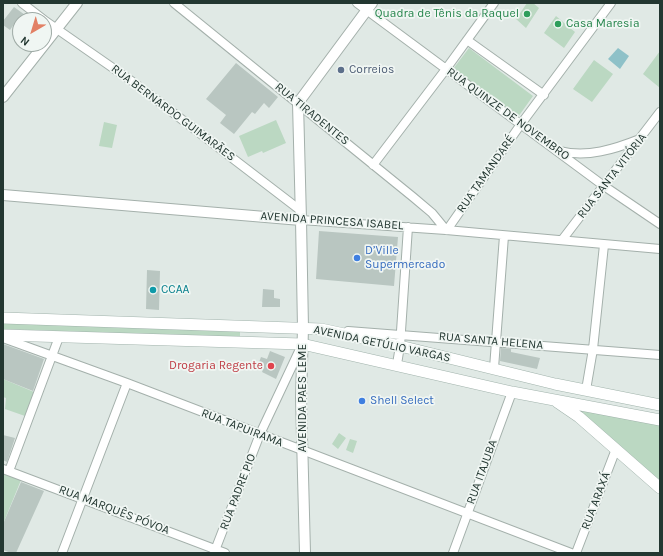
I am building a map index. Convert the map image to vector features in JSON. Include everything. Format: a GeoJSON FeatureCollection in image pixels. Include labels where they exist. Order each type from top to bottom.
{"type":"FeatureCollection","features":[{"type":"Feature","properties":{"kind":"main road","name":"AVENIDA GETÚLIO VARGAS"},"geometry":{"type":"LineString","coordinates":[[3,318],[322,329],[494,368],[555,384],[660,405]]}},
{"type":"Feature","properties":{"kind":"main road"},"geometry":{"type":"LineString","coordinates":[[114,339],[125,335],[128,328],[126,325],[115,322]]}},
{"type":"Feature","properties":{"kind":"main road"},"geometry":{"type":"LineString","coordinates":[[168,340],[159,338],[156,334],[156,329],[170,324]]}},
{"type":"Feature","properties":{"kind":"main road","name":"AVENIDA GETÚLIO VARGAS"},"geometry":{"type":"LineString","coordinates":[[3,335],[302,344],[397,364],[512,392],[660,420]]}},
{"type":"Feature","properties":{"kind":"main road"},"geometry":{"type":"LineString","coordinates":[[537,396],[543,386],[555,384]]}},
{"type":"Feature","properties":{"kind":"main road"},"geometry":{"type":"LineString","coordinates":[[553,399],[579,417],[660,488]]}},
{"type":"Feature","properties":{"kind":"street","name":"RUA BERNARDO GUIMARÃES"},"geometry":{"type":"LineString","coordinates":[[22,3],[34,12]]}},
{"type":"Feature","properties":{"kind":"street"},"geometry":{"type":"LineString","coordinates":[[3,97],[77,3]]}},
{"type":"Feature","properties":{"kind":"street","name":"RUA TIRADENTES"},"geometry":{"type":"LineString","coordinates":[[174,3],[432,213],[447,230]]}},
{"type":"Feature","properties":{"kind":"street","name":"RUA QUINZE DE NOVEMBRO"},"geometry":{"type":"LineString","coordinates":[[357,3],[369,6],[446,69],[558,150],[604,186],[660,224]]}},
{"type":"Feature","properties":{"kind":"street"},"geometry":{"type":"LineString","coordinates":[[373,165],[494,3]]}},
{"type":"Feature","properties":{"kind":"street","name":"RUA TAMANDARÉ"},"geometry":{"type":"LineString","coordinates":[[447,230],[521,124],[611,3]]}},
{"type":"Feature","properties":{"kind":"street"},"geometry":{"type":"LineString","coordinates":[[298,103],[369,6]]}},
{"type":"Feature","properties":{"kind":"street","name":"RUA BERNARDO GUIMARÃES"},"geometry":{"type":"LineString","coordinates":[[52,26],[133,82],[301,215]]}},
{"type":"Feature","properties":{"kind":"street"},"geometry":{"type":"LineString","coordinates":[[467,40],[544,95]]}},
{"type":"Feature","properties":{"kind":"street","name":"AVENIDA PAES LEME"},"geometry":{"type":"LineString","coordinates":[[298,103],[303,328],[301,398],[305,553]]}},
{"type":"Feature","properties":{"kind":"street","name":"RUA SANTA VITÓRIA"},"geometry":{"type":"LineString","coordinates":[[562,240],[641,139],[660,112]]}},
{"type":"Feature","properties":{"kind":"street"},"geometry":{"type":"LineString","coordinates":[[558,150],[570,154],[590,153],[613,149],[641,139]]}},
{"type":"Feature","properties":{"kind":"street","name":"AVENIDA PRINCESA ISABEL"},"geometry":{"type":"LineString","coordinates":[[3,195],[301,215],[408,227],[660,249]]}},
{"type":"Feature","properties":{"kind":"street"},"geometry":{"type":"LineString","coordinates":[[397,364],[400,346],[408,227]]}},
{"type":"Feature","properties":{"kind":"street"},"geometry":{"type":"LineString","coordinates":[[494,368],[504,236]]}},
{"type":"Feature","properties":{"kind":"street"},"geometry":{"type":"LineString","coordinates":[[586,390],[593,349],[604,244]]}},
{"type":"Feature","properties":{"kind":"street","name":"RUA SANTA HELENA"},"geometry":{"type":"LineString","coordinates":[[322,329],[660,355]]}},
{"type":"Feature","properties":{"kind":"street"},"geometry":{"type":"LineString","coordinates":[[6,470],[59,336]]}},
{"type":"Feature","properties":{"kind":"street","name":"RUA TAPUIRAMA"},"geometry":{"type":"LineString","coordinates":[[3,338],[51,357],[126,383],[571,553]]}},
{"type":"Feature","properties":{"kind":"street","name":"RUA PADRE PIO"},"geometry":{"type":"LineString","coordinates":[[214,551],[260,434],[302,344]]}},
{"type":"Feature","properties":{"kind":"street"},"geometry":{"type":"LineString","coordinates":[[62,553],[126,383]]}},
{"type":"Feature","properties":{"kind":"street","name":"RUA ITAJUBA"},"geometry":{"type":"LineString","coordinates":[[453,553],[512,392]]}},
{"type":"Feature","properties":{"kind":"street","name":"RUA ARAXÁ"},"geometry":{"type":"LineString","coordinates":[[576,553],[616,449]]}},
{"type":"Feature","properties":{"kind":"street","name":"RUA MARQUÊS PÓVOA"},"geometry":{"type":"LineString","coordinates":[[6,470],[83,498],[214,551],[225,553]]}},
{"type":"Feature","properties":{"kind":"green space","name":"Quadra de Tênis da Raquel"},"geometry":{"type":"Polygon","coordinates":[[[527,3],[533,3],[539,8],[526,28],[516,19],[527,3]]]}},
{"type":"Feature","properties":{"kind":"green space","name":"Casa Maresia"},"geometry":{"type":"Polygon","coordinates":[[[556,16],[575,32],[564,48],[544,33],[556,16]]]}},
{"type":"Feature","properties":{"kind":"green space"},"geometry":{"type":"Polygon","coordinates":[[[469,48],[533,96],[518,117],[453,69],[469,48]]]}},
{"type":"Feature","properties":{"kind":"green space"},"geometry":{"type":"Polygon","coordinates":[[[660,51],[660,88],[643,74],[660,51]]]}},
{"type":"Feature","properties":{"kind":"green space"},"geometry":{"type":"Polygon","coordinates":[[[594,60],[613,74],[592,102],[573,89],[594,60]]]}},
{"type":"Feature","properties":{"kind":"green space"},"geometry":{"type":"Polygon","coordinates":[[[276,120],[286,143],[263,153],[262,151],[248,157],[239,136],[276,120]]]}},
{"type":"Feature","properties":{"kind":"green space"},"geometry":{"type":"Polygon","coordinates":[[[104,122],[117,125],[112,148],[99,146],[104,122]]]}},
{"type":"Feature","properties":{"kind":"green space"},"geometry":{"type":"Polygon","coordinates":[[[3,321],[240,330],[240,338],[3,329],[3,321]]]}},
{"type":"Feature","properties":{"kind":"green space"},"geometry":{"type":"Polygon","coordinates":[[[3,379],[34,392],[25,416],[5,409],[6,398],[3,397],[3,379]]]}},
{"type":"Feature","properties":{"kind":"green space"},"geometry":{"type":"Polygon","coordinates":[[[553,399],[660,420],[660,488],[553,399]]]}},
{"type":"Feature","properties":{"kind":"green space"},"geometry":{"type":"Polygon","coordinates":[[[339,433],[346,438],[338,449],[332,444],[339,433]]]}},
{"type":"Feature","properties":{"kind":"green space"},"geometry":{"type":"Polygon","coordinates":[[[350,439],[357,441],[353,453],[346,450],[350,439]]]}},
{"type":"Feature","properties":{"kind":"green space"},"geometry":{"type":"Polygon","coordinates":[[[3,473],[21,480],[3,524],[3,473]]]}},
{"type":"Feature","properties":{"kind":"water"},"geometry":{"type":"Polygon","coordinates":[[[618,48],[629,56],[620,69],[608,59],[618,48]]]}},
{"type":"Feature","properties":{"kind":"building"},"geometry":{"type":"Polygon","coordinates":[[[14,7],[21,12],[12,12],[12,27],[10,30],[3,25],[3,21],[14,7]]]}},
{"type":"Feature","properties":{"kind":"building"},"geometry":{"type":"Polygon","coordinates":[[[236,63],[278,97],[269,108],[264,103],[255,114],[252,112],[234,134],[220,123],[226,115],[206,99],[236,63]]]}},
{"type":"Feature","properties":{"kind":"building","name":"D’Ville Supermercado"},"geometry":{"type":"Polygon","coordinates":[[[319,231],[398,237],[394,286],[316,279],[319,231]]]}},
{"type":"Feature","properties":{"kind":"building","name":"CCAA"},"geometry":{"type":"Polygon","coordinates":[[[147,270],[160,271],[159,310],[146,309],[147,270]]]}},
{"type":"Feature","properties":{"kind":"building"},"geometry":{"type":"Polygon","coordinates":[[[263,289],[274,290],[274,298],[280,299],[280,307],[262,307],[263,289]]]}},
{"type":"Feature","properties":{"kind":"building"},"geometry":{"type":"Polygon","coordinates":[[[3,344],[44,359],[33,391],[3,379],[3,344]]]}},
{"type":"Feature","properties":{"kind":"building"},"geometry":{"type":"Polygon","coordinates":[[[501,348],[511,349],[511,352],[540,358],[537,369],[500,361],[501,348]]]}},
{"type":"Feature","properties":{"kind":"building","name":"Drogaria Regente"},"geometry":{"type":"Polygon","coordinates":[[[270,351],[285,357],[276,379],[262,372],[264,367],[258,365],[261,357],[267,359],[270,351]]]}},
{"type":"Feature","properties":{"kind":"building"},"geometry":{"type":"Polygon","coordinates":[[[3,435],[15,438],[7,462],[3,460],[3,435]]]}},
{"type":"Feature","properties":{"kind":"building"},"geometry":{"type":"Polygon","coordinates":[[[21,482],[44,491],[16,553],[11,553],[3,550],[3,524],[21,482]]]}},
{"type":"Feature","properties":{"kind":"place","name":"Quadra de Tênis da Raquel"},"geometry":{"type":"Point","coordinates":[527,14]}},
{"type":"Feature","properties":{"kind":"place","name":"Casa Maresia"},"geometry":{"type":"Point","coordinates":[558,24]}},
{"type":"Feature","properties":{"kind":"place","name":"Correios"},"geometry":{"type":"Point","coordinates":[341,70]}},
{"type":"Feature","properties":{"kind":"place","name":"D’Ville Supermercado"},"geometry":{"type":"Point","coordinates":[357,258]}},
{"type":"Feature","properties":{"kind":"place","name":"CCAA"},"geometry":{"type":"Point","coordinates":[153,290]}},
{"type":"Feature","properties":{"kind":"place","name":"Drogaria Regente"},"geometry":{"type":"Point","coordinates":[271,366]}},
{"type":"Feature","properties":{"kind":"place","name":"Shell Select"},"geometry":{"type":"Point","coordinates":[362,401]}}]}
